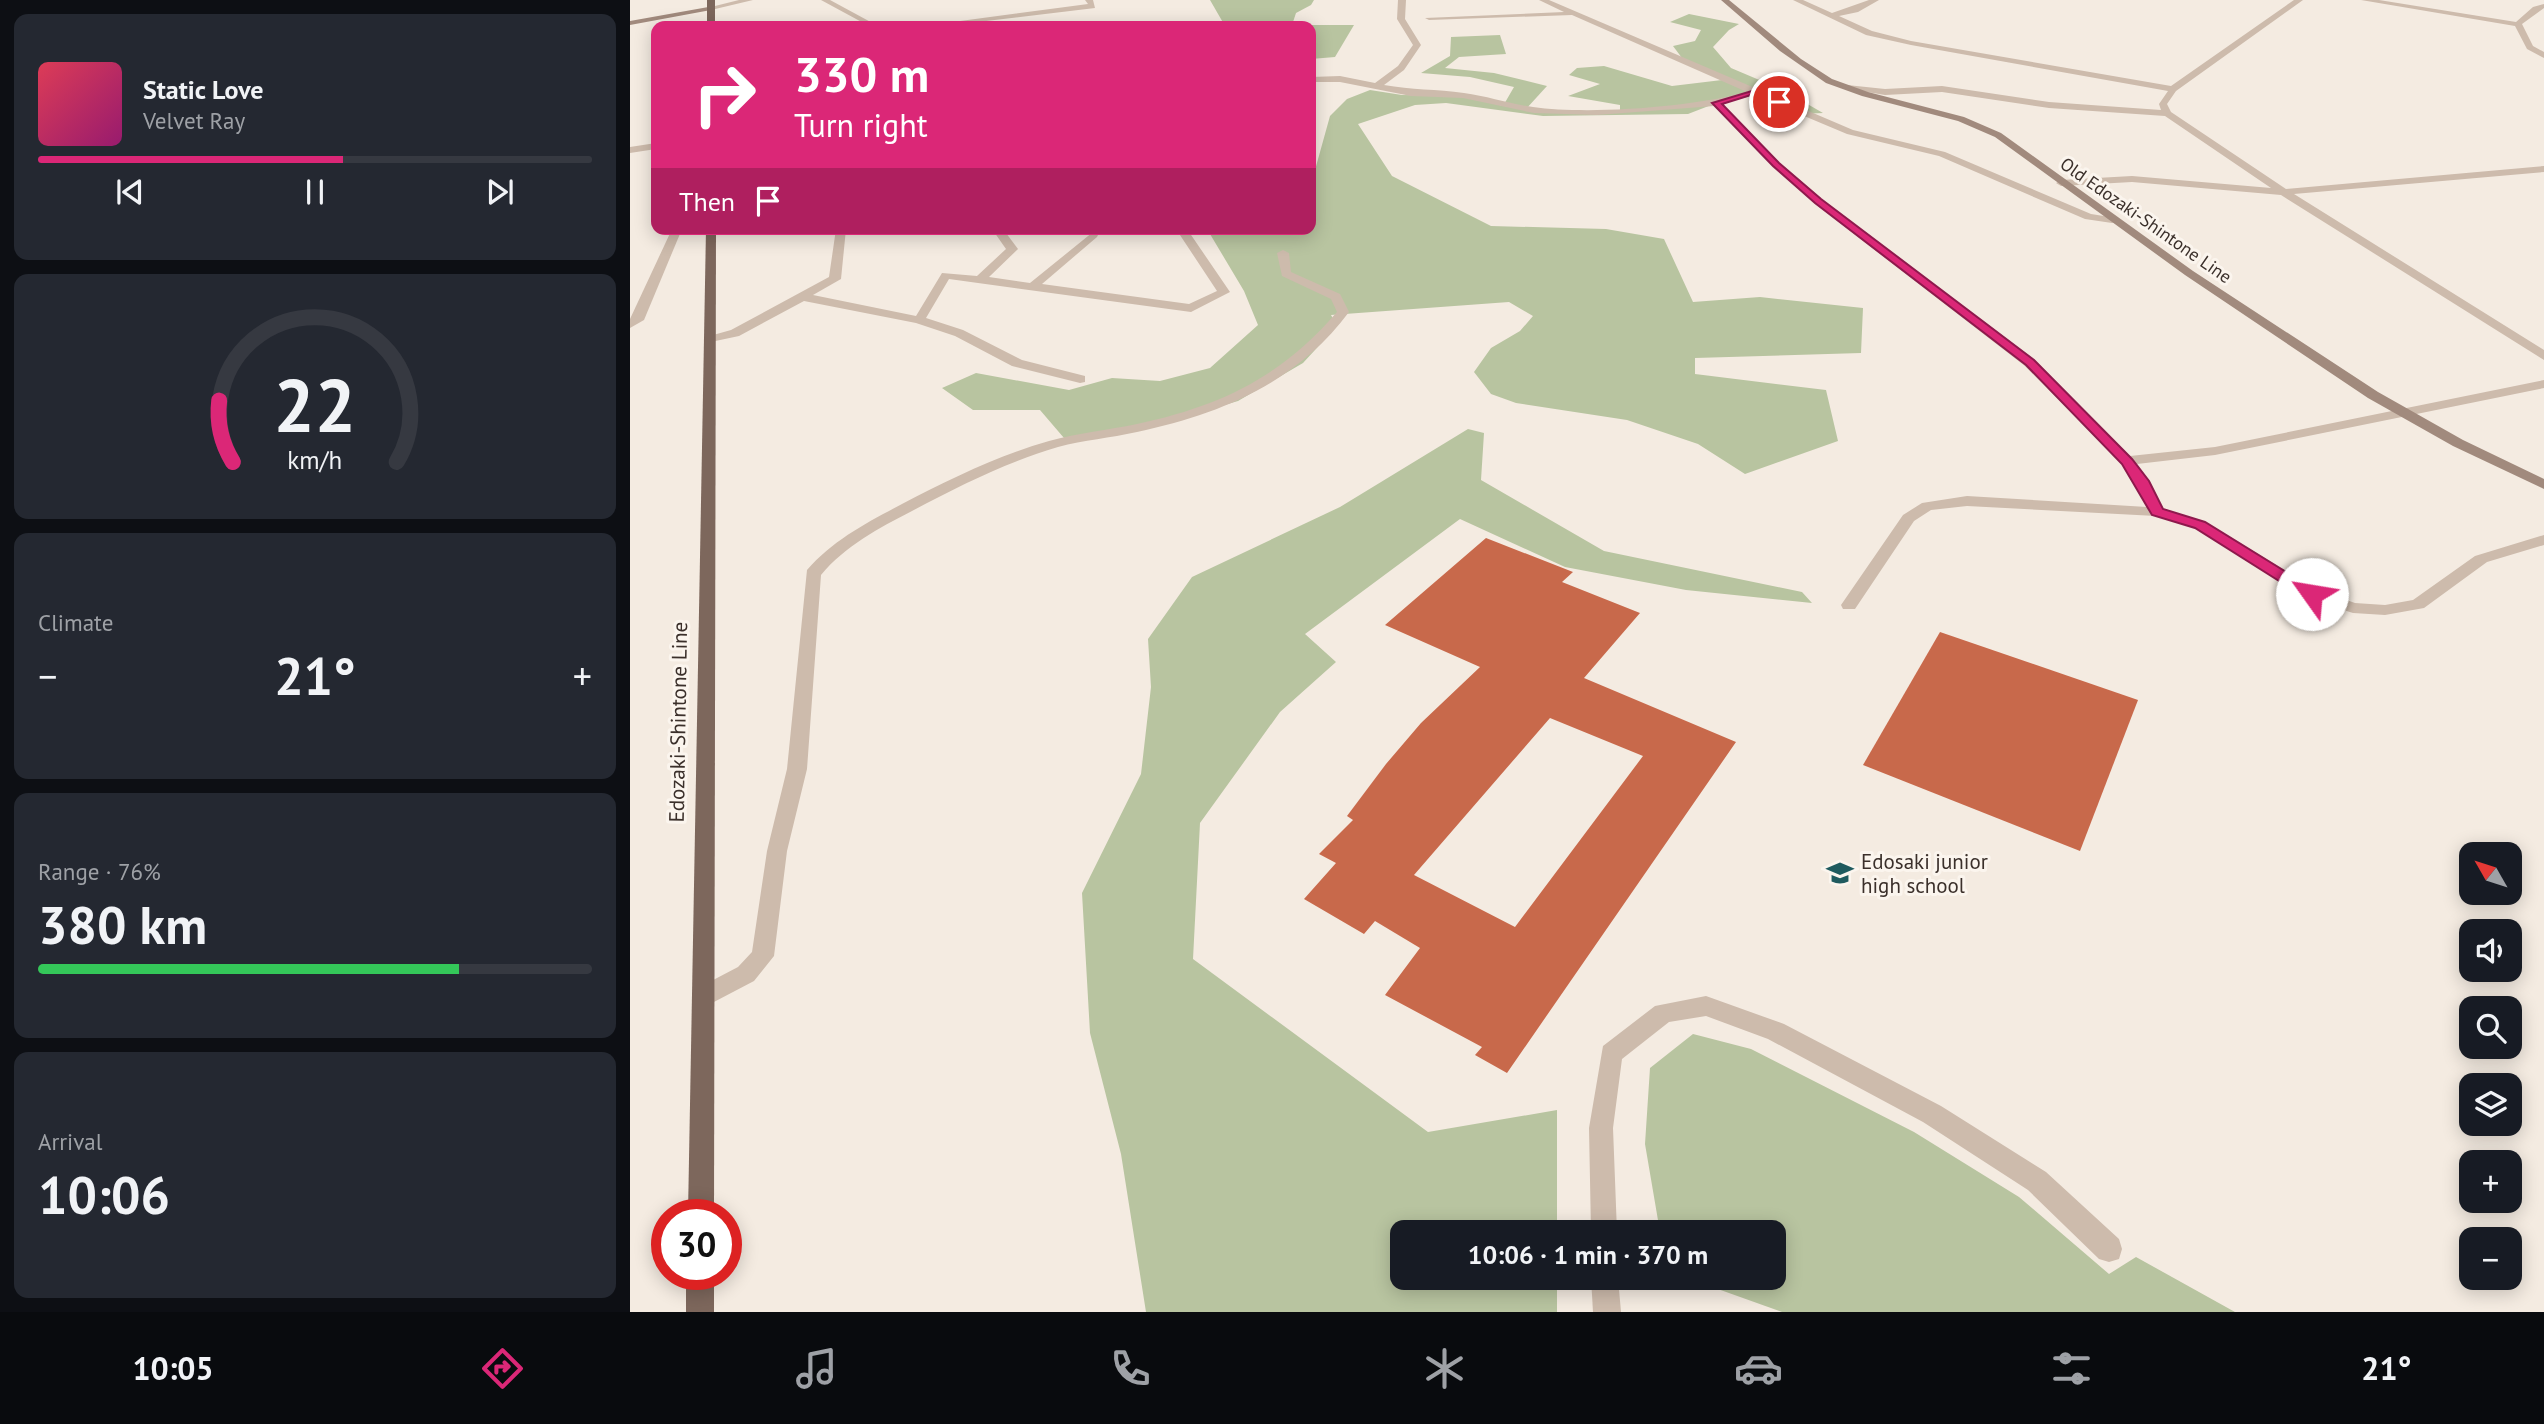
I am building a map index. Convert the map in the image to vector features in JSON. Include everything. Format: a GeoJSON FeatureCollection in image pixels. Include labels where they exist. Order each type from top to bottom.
{"type":"FeatureCollection","features":[{"type":"Feature","properties":{"kind":"main road","name":"Edozaki-Shintone Line"},"geometry":{"type":"LineString","coordinates":[[701,1199],[710,235]]}},
{"type":"Feature","properties":{"kind":"main road"},"geometry":{"type":"LineString","coordinates":[[700,1290],[700,1312]]}},
{"type":"Feature","properties":{"kind":"street"},"geometry":{"type":"LineString","coordinates":[[630,23],[711,4],[748,0]]}},
{"type":"Feature","properties":{"kind":"street"},"geometry":{"type":"LineString","coordinates":[[825,0],[865,21]]}},
{"type":"Feature","properties":{"kind":"street"},"geometry":{"type":"LineString","coordinates":[[948,21],[1092,6],[1089,0]]}},
{"type":"Feature","properties":{"kind":"street"},"geometry":{"type":"LineString","coordinates":[[1377,86],[1401,68],[1418,45],[1401,19],[1402,0]]}},
{"type":"Feature","properties":{"kind":"street"},"geometry":{"type":"LineString","coordinates":[[1543,0],[1850,132],[1942,154],[2089,217],[2112,220]]}},
{"type":"Feature","properties":{"kind":"street","name":"Old Edozaki-Shintone Line"},"geometry":{"type":"LineString","coordinates":[[1725,0],[1807,67],[1847,88],[1965,117],[1998,135],[2112,220],[2403,412],[2543,484]]}},
{"type":"Feature","properties":{"kind":"street"},"geometry":{"type":"LineString","coordinates":[[1797,0],[1869,33],[1911,43],[2173,89]]}},
{"type":"Feature","properties":{"kind":"street"},"geometry":{"type":"LineString","coordinates":[[1831,16],[1855,10],[1875,0]]}},
{"type":"Feature","properties":{"kind":"street"},"geometry":{"type":"LineString","coordinates":[[2166,113],[2163,104],[2173,89],[2299,0]]}},
{"type":"Feature","properties":{"kind":"street"},"geometry":{"type":"LineString","coordinates":[[2365,0],[2518,24],[2544,6]]}},
{"type":"Feature","properties":{"kind":"street"},"geometry":{"type":"LineString","coordinates":[[1429,18],[1576,13]]}},
{"type":"Feature","properties":{"kind":"street"},"geometry":{"type":"LineString","coordinates":[[2518,24],[2530,47],[2544,56]]}},
{"type":"Feature","properties":{"kind":"street"},"geometry":{"type":"LineString","coordinates":[[1316,80],[1340,79],[1410,93],[1463,95],[1534,110],[1597,112],[1716,103],[1755,92]]}},
{"type":"Feature","properties":{"kind":"street"},"geometry":{"type":"LineString","coordinates":[[1847,88],[1885,92],[1942,89],[2049,105],[2166,113],[2284,192],[2544,356]]}},
{"type":"Feature","properties":{"kind":"street"},"geometry":{"type":"LineString","coordinates":[[1716,103],[1776,164],[1818,201],[2030,363],[2127,461],[2142,481],[2157,512]]}},
{"type":"Feature","properties":{"kind":"street"},"geometry":{"type":"LineString","coordinates":[[630,150],[651,147]]}},
{"type":"Feature","properties":{"kind":"street"},"geometry":{"type":"LineString","coordinates":[[2061,183],[2132,179],[2284,192],[2544,169]]}},
{"type":"Feature","properties":{"kind":"street"},"geometry":{"type":"LineString","coordinates":[[630,324],[638,320],[674,235]]}},
{"type":"Feature","properties":{"kind":"street"},"geometry":{"type":"LineString","coordinates":[[710,340],[735,333],[835,279],[840,235]]}},
{"type":"Feature","properties":{"kind":"street"},"geometry":{"type":"LineString","coordinates":[[979,279],[1012,249],[1002,235]]}},
{"type":"Feature","properties":{"kind":"street"},"geometry":{"type":"LineString","coordinates":[[1033,286],[1093,235]]}},
{"type":"Feature","properties":{"kind":"street"},"geometry":{"type":"LineString","coordinates":[[919,320],[946,275],[1191,308],[1224,292],[1185,235]]}},
{"type":"Feature","properties":{"kind":"street"},"geometry":{"type":"LineString","coordinates":[[704,996],[746,974],[763,956],[777,851],[797,769],[813,574],[827,556],[876,524],[973,472],[1079,437],[1136,428],[1200,411],[1246,393],[1287,370],[1319,343],[1343,312],[1336,298],[1286,274],[1283,253]]}},
{"type":"Feature","properties":{"kind":"street"},"geometry":{"type":"LineString","coordinates":[[803,297],[919,320],[959,333],[1017,363],[1080,379]]}},
{"type":"Feature","properties":{"kind":"street"},"geometry":{"type":"LineString","coordinates":[[2127,461],[2215,451],[2544,384]]}},
{"type":"Feature","properties":{"kind":"street"},"geometry":{"type":"LineString","coordinates":[[1849,605],[1908,518],[1927,506],[1968,501],[2157,512],[2200,525],[2312,594],[2353,608],[2385,610],[2418,604],[2481,559],[2544,540]]}},
{"type":"Feature","properties":{"kind":"street"},"geometry":{"type":"LineString","coordinates":[[1604,1220],[1601,1128],[1611,1054],[1662,1013],[1706,1006],[1776,1031],[1932,1114],[2037,1181],[2109,1249]]}},
{"type":"Feature","properties":{"kind":"street"},"geometry":{"type":"LineString","coordinates":[[1605,1290],[1606,1312]]}},
{"type":"Feature","properties":{"kind":"green space"},"geometry":{"type":"Polygon","coordinates":[[[1210,0],[1314,0],[1311,5],[1296,13],[1293,21],[1222,21],[1210,0]]]}},
{"type":"Feature","properties":{"kind":"green space"},"geometry":{"type":"Polygon","coordinates":[[[1689,14],[1739,24],[1729,30],[1713,47],[1731,68],[1783,90],[1823,113],[1801,114],[1755,92],[1737,95],[1688,114],[1543,116],[1446,103],[1415,105],[1358,124],[1392,176],[1491,226],[1606,229],[1664,239],[1693,302],[1760,297],[1863,308],[1861,353],[1695,358],[1695,374],[1826,390],[1838,441],[1745,474],[1698,444],[1627,420],[1516,403],[1491,394],[1474,372],[1491,348],[1520,331],[1533,316],[1509,302],[1331,315],[1337,326],[1303,363],[1238,401],[1152,426],[1064,438],[1040,410],[973,410],[942,388],[976,373],[1069,390],[1112,378],[1160,381],[1210,368],[1258,325],[1244,291],[1211,235],[1316,235],[1316,166],[1330,116],[1347,99],[1370,90],[1402,95],[1467,96],[1503,106],[1514,87],[1470,77],[1421,73],[1450,56],[1451,37],[1500,35],[1506,54],[1459,57],[1445,68],[1494,73],[1547,86],[1526,109],[1620,112],[1620,105],[1568,96],[1600,84],[1569,75],[1577,68],[1604,66],[1672,86],[1722,80],[1685,62],[1673,46],[1695,41],[1701,30],[1670,22],[1689,14]]]}},
{"type":"Feature","properties":{"kind":"green space"},"geometry":{"type":"Polygon","coordinates":[[[1316,25],[1354,25],[1335,57],[1316,59],[1316,25]]]}},
{"type":"Feature","properties":{"kind":"green space"},"geometry":{"type":"Polygon","coordinates":[[[1468,429],[1484,433],[1481,480],[1604,551],[1802,592],[1812,603],[1686,590],[1565,567],[1460,519],[1305,634],[1336,662],[1280,712],[1200,823],[1193,959],[1428,1132],[1557,1110],[1557,1220],[1390,1220],[1390,1290],[1557,1290],[1557,1312],[1146,1312],[1121,1154],[1090,1033],[1082,893],[1141,774],[1151,687],[1148,639],[1192,577],[1340,507],[1468,429]]]}},
{"type":"Feature","properties":{"kind":"green space"},"geometry":{"type":"Polygon","coordinates":[[[1693,1034],[1751,1049],[1914,1132],[2019,1197],[2109,1274],[2136,1257],[2235,1312],[1782,1312],[1721,1290],[1786,1290],[1786,1220],[1658,1220],[1645,1144],[1650,1068],[1693,1034]]]}},
{"type":"Feature","properties":{"kind":"building"},"geometry":{"type":"Polygon","coordinates":[[[1486,538],[1573,572],[1562,582],[1640,613],[1584,678],[1736,742],[1507,1073],[1475,1055],[1482,1047],[1385,995],[1420,948],[1375,921],[1364,934],[1304,899],[1336,863],[1319,854],[1353,820],[1347,816],[1386,764],[1421,723],[1480,667],[1385,625],[1486,538]],[[1550,718],[1414,875],[1515,927],[1643,756],[1550,718]]]}},
{"type":"Feature","properties":{"kind":"building"},"geometry":{"type":"Polygon","coordinates":[[[1940,632],[2138,700],[2080,851],[1863,765],[1940,632]]]}},
{"type":"Feature","properties":{"kind":"place","name":"Edosaki junior high school"},"geometry":{"type":"Point","coordinates":[1840,873]}},
{"type":"Feature","properties":{"kind":"route"},"geometry":{"type":"LineString","coordinates":[[1779,102],[1755,92],[1716,103],[1776,164],[1818,201],[1955,303],[2030,363],[2127,461],[2142,481],[2157,512],[2200,525],[2312,594]]}}]}
